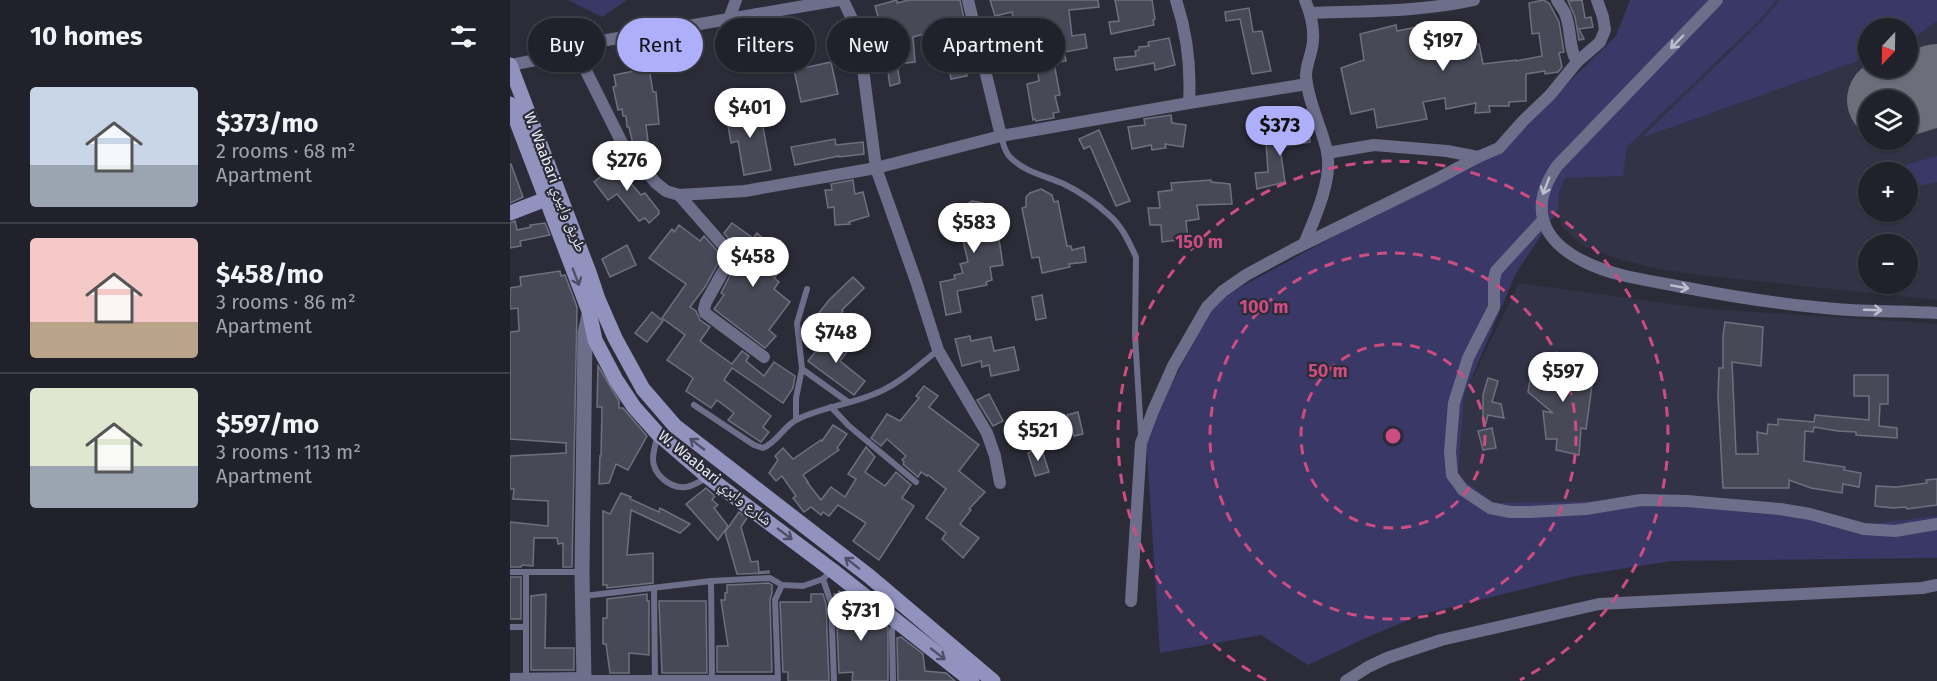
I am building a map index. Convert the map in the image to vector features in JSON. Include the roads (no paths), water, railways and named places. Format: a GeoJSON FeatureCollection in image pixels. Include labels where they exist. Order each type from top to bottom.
{"type":"FeatureCollection","features":[{"type":"Feature","properties":{"kind":"main road","name":"W. Waabari طريق وابيري"},"geometry":{"type":"LineString","coordinates":[[510,65],[590,275],[593,305]]}},
{"type":"Feature","properties":{"kind":"main road","name":"W. Waabari شارع وابري"},"geometry":{"type":"LineString","coordinates":[[510,104],[546,199],[593,305],[615,338],[643,389],[675,426],[869,576],[993,681]]}},
{"type":"Feature","properties":{"kind":"main road"},"geometry":{"type":"LineString","coordinates":[[510,213],[546,199]]}},
{"type":"Feature","properties":{"kind":"main road","name":"W. Waabari شارع وابري"},"geometry":{"type":"LineString","coordinates":[[593,305],[595,340],[610,371],[634,407],[658,434],[828,574],[896,621],[972,681]]}},
{"type":"Feature","properties":{"kind":"street"},"geometry":{"type":"LineString","coordinates":[[729,18],[736,0]]}},
{"type":"Feature","properties":{"kind":"street"},"geometry":{"type":"LineString","coordinates":[[735,18],[841,0],[854,23],[867,39],[863,69],[876,168],[938,350],[987,433],[995,456],[1000,483]]}},
{"type":"Feature","properties":{"kind":"street"},"geometry":{"type":"LineString","coordinates":[[968,0],[1001,136]]}},
{"type":"Feature","properties":{"kind":"street"},"geometry":{"type":"LineString","coordinates":[[1176,0],[1181,15],[1190,76],[1189,103]]}},
{"type":"Feature","properties":{"kind":"street"},"geometry":{"type":"LineString","coordinates":[[1304,244],[1327,174],[1327,153],[1307,84],[1307,65],[1314,41],[1310,13],[1305,0]]}},
{"type":"Feature","properties":{"kind":"street"},"geometry":{"type":"LineString","coordinates":[[1310,13],[1401,9],[1474,0]]}},
{"type":"Feature","properties":{"kind":"street"},"geometry":{"type":"LineString","coordinates":[[1557,0],[1565,14],[1571,52],[1577,62]]}},
{"type":"Feature","properties":{"kind":"street"},"geometry":{"type":"LineString","coordinates":[[1131,601],[1141,443],[1173,366],[1207,307],[1223,291],[1246,275],[1499,148],[1550,96],[1577,62],[1600,42],[1605,30],[1604,17],[1597,0]]}},
{"type":"Feature","properties":{"kind":"street"},"geometry":{"type":"LineString","coordinates":[[1718,0],[1557,166],[1547,180],[1541,206],[1543,220],[1549,234],[1570,253],[1585,262],[1633,278],[1707,292],[1836,309],[1937,312]]}},
{"type":"Feature","properties":{"kind":"street"},"geometry":{"type":"LineString","coordinates":[[605,41],[715,21]]}},
{"type":"Feature","properties":{"kind":"street"},"geometry":{"type":"LineString","coordinates":[[510,65],[528,62]]}},
{"type":"Feature","properties":{"kind":"street"},"geometry":{"type":"LineString","coordinates":[[587,72],[623,145],[656,183],[666,191],[679,195],[745,191],[876,168],[1001,136],[1307,84]]}},
{"type":"Feature","properties":{"kind":"street"},"geometry":{"type":"LineString","coordinates":[[1327,153],[1374,145],[1447,151],[1478,157]]}},
{"type":"Feature","properties":{"kind":"street"},"geometry":{"type":"LineString","coordinates":[[679,195],[729,252],[731,258],[706,302],[705,313],[764,357]]}},
{"type":"Feature","properties":{"kind":"street"},"geometry":{"type":"LineString","coordinates":[[1543,220],[1496,271],[1494,307],[1468,358],[1454,403],[1450,452],[1452,475],[1463,490],[1491,508],[1510,512],[1586,509],[1641,500],[1687,501],[1810,514],[1864,528],[1896,531],[1937,524]]}},
{"type":"Feature","properties":{"kind":"street"},"geometry":{"type":"LineString","coordinates":[[510,679],[584,680],[582,572],[585,333],[593,305]]}},
{"type":"Feature","properties":{"kind":"street"},"geometry":{"type":"LineString","coordinates":[[1346,681],[1387,658],[1441,640],[1599,604],[1922,588],[1937,585]]}},
{"type":"Feature","properties":{"kind":"lane"},"geometry":{"type":"LineString","coordinates":[[1001,136],[1009,157],[1084,196],[1110,215],[1124,232],[1136,257],[1135,335],[1141,443]]}},
{"type":"Feature","properties":{"kind":"lane"},"geometry":{"type":"LineString","coordinates":[[796,420],[796,398],[802,369],[797,323],[807,289]]}},
{"type":"Feature","properties":{"kind":"lane"},"geometry":{"type":"LineString","coordinates":[[694,405],[759,448],[763,448],[770,445],[796,420],[870,396],[900,382],[938,350]]}},
{"type":"Feature","properties":{"kind":"lane"},"geometry":{"type":"LineString","coordinates":[[802,369],[848,402]]}},
{"type":"Feature","properties":{"kind":"lane"},"geometry":{"type":"LineString","coordinates":[[831,407],[849,426],[916,482]]}},
{"type":"Feature","properties":{"kind":"lane"},"geometry":{"type":"LineString","coordinates":[[658,434],[653,457],[655,470],[665,480],[678,487],[688,487],[708,477]]}},
{"type":"Feature","properties":{"kind":"lane"},"geometry":{"type":"LineString","coordinates":[[510,572],[582,572]]}},
{"type":"Feature","properties":{"kind":"lane"},"geometry":{"type":"LineString","coordinates":[[526,572],[526,680]]}},
{"type":"Feature","properties":{"kind":"lane"},"geometry":{"type":"LineString","coordinates":[[583,596],[711,581],[770,578],[782,585],[803,586],[828,574],[834,681]]}},
{"type":"Feature","properties":{"kind":"lane"},"geometry":{"type":"LineString","coordinates":[[711,581],[712,679]]}},
{"type":"Feature","properties":{"kind":"lane"},"geometry":{"type":"LineString","coordinates":[[584,680],[778,679],[775,600],[782,585]]}},
{"type":"Feature","properties":{"kind":"lane"},"geometry":{"type":"LineString","coordinates":[[654,588],[655,679]]}},
{"type":"Feature","properties":{"kind":"lane"},"geometry":{"type":"LineString","coordinates":[[893,681],[892,631],[896,621]]}},
{"type":"Feature","properties":{"kind":"lane"},"geometry":{"type":"LineString","coordinates":[[510,627],[526,627]]}}]}
